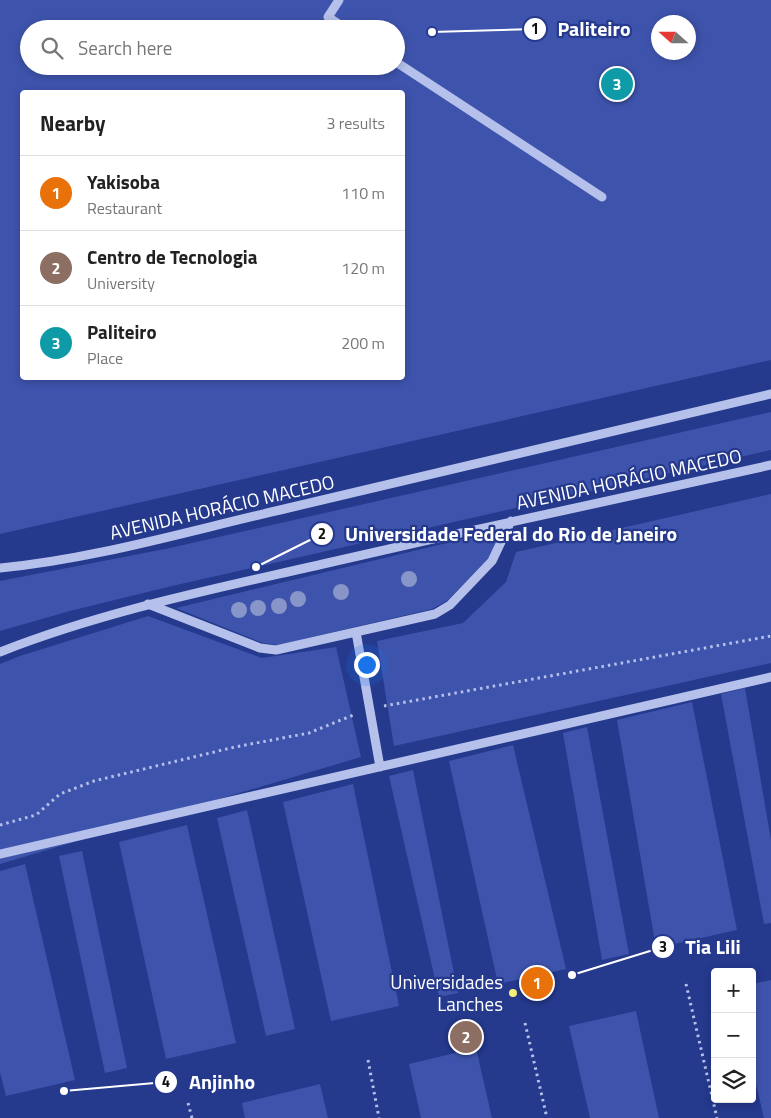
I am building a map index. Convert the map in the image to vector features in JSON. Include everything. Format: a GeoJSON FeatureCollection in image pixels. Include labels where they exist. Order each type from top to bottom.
{"type":"FeatureCollection","features":[{"type":"Feature","properties":{"kind":"street"},"geometry":{"type":"LineString","coordinates":[[332,20],[328,17],[339,0]]}},
{"type":"Feature","properties":{"kind":"street"},"geometry":{"type":"LineString","coordinates":[[405,68],[602,197]]}},
{"type":"Feature","properties":{"kind":"street","name":"AVENIDA HORÁCIO MACEDO"},"geometry":{"type":"LineString","coordinates":[[0,568],[31,565],[136,544],[529,454],[771,394]]}},
{"type":"Feature","properties":{"kind":"street","name":"AVENIDA HORÁCIO MACEDO"},"geometry":{"type":"LineString","coordinates":[[0,652],[44,635],[148,604],[511,521],[771,465]]}},
{"type":"Feature","properties":{"kind":"street"},"geometry":{"type":"LineString","coordinates":[[148,604],[268,649],[276,650],[435,614],[450,606],[492,561],[511,521]]}},
{"type":"Feature","properties":{"kind":"street"},"geometry":{"type":"LineString","coordinates":[[356,632],[380,767]]}},
{"type":"Feature","properties":{"kind":"street"},"geometry":{"type":"LineString","coordinates":[[0,854],[771,677]]}},
{"type":"Feature","properties":{"kind":"path"},"geometry":{"type":"LineString","coordinates":[[686,984],[717,1118]]}},
{"type":"Feature","properties":{"kind":"path"},"geometry":{"type":"LineString","coordinates":[[525,1023],[547,1118]]}},
{"type":"Feature","properties":{"kind":"path"},"geometry":{"type":"LineString","coordinates":[[368,1060],[379,1118]]}},
{"type":"Feature","properties":{"kind":"path"},"geometry":{"type":"LineString","coordinates":[[188,1103],[192,1118]]}},
{"type":"Feature","properties":{"kind":"shaded area"},"geometry":{"type":"Polygon","coordinates":[[[0,0],[771,0],[771,360],[0,534],[0,0]]]}},
{"type":"Feature","properties":{"kind":"shaded area"},"geometry":{"type":"Polygon","coordinates":[[[771,412],[771,450],[172,586],[70,611],[0,631],[0,581],[170,548],[771,412]]]}},
{"type":"Feature","properties":{"kind":"shaded area"},"geometry":{"type":"Polygon","coordinates":[[[771,494],[771,663],[394,746],[377,641],[463,623],[506,582],[516,552],[771,494]]]}},
{"type":"Feature","properties":{"kind":"shaded area"},"geometry":{"type":"Polygon","coordinates":[[[501,530],[490,557],[448,600],[432,609],[278,645],[263,643],[176,608],[501,530]]]}},
{"type":"Feature","properties":{"kind":"shaded area"},"geometry":{"type":"Polygon","coordinates":[[[148,616],[262,658],[336,647],[361,757],[0,864],[0,664],[148,616]]]}},
{"type":"Feature","properties":{"kind":"shaded area"},"geometry":{"type":"Polygon","coordinates":[[[745,688],[771,840],[771,923],[764,924],[721,694],[745,688]]]}},
{"type":"Feature","properties":{"kind":"shaded area"},"geometry":{"type":"Polygon","coordinates":[[[692,702],[737,930],[656,948],[617,720],[692,702]]]}},
{"type":"Feature","properties":{"kind":"shaded area"},"geometry":{"type":"Polygon","coordinates":[[[587,727],[629,954],[602,960],[563,733],[587,727]]]}},
{"type":"Feature","properties":{"kind":"shaded area"},"geometry":{"type":"Polygon","coordinates":[[[513,745],[566,969],[498,984],[449,761],[513,745]]]}},
{"type":"Feature","properties":{"kind":"shaded area"},"geometry":{"type":"Polygon","coordinates":[[[413,770],[458,993],[439,997],[389,776],[413,770]]]}},
{"type":"Feature","properties":{"kind":"shaded area"},"geometry":{"type":"Polygon","coordinates":[[[353,784],[399,1006],[331,1021],[283,802],[353,784]]]}},
{"type":"Feature","properties":{"kind":"shaded area"},"geometry":{"type":"Polygon","coordinates":[[[247,810],[295,1029],[266,1036],[217,818],[247,810]]]}},
{"type":"Feature","properties":{"kind":"shaded area"},"geometry":{"type":"Polygon","coordinates":[[[187,825],[236,1043],[166,1059],[119,842],[187,825]]]}},
{"type":"Feature","properties":{"kind":"shaded area"},"geometry":{"type":"Polygon","coordinates":[[[82,851],[127,1068],[105,1073],[59,856],[82,851]]]}},
{"type":"Feature","properties":{"kind":"shaded area"},"geometry":{"type":"Polygon","coordinates":[[[25,864],[75,1080],[6,1096],[0,1072],[0,871],[25,864]]]}},
{"type":"Feature","properties":{"kind":"shaded area"},"geometry":{"type":"Polygon","coordinates":[[[771,980],[771,1118],[764,1118],[756,1084],[756,983],[771,980]]]}},
{"type":"Feature","properties":{"kind":"shaded area"},"geometry":{"type":"Polygon","coordinates":[[[636,1011],[659,1118],[590,1118],[569,1026],[636,1011]]]}},
{"type":"Feature","properties":{"kind":"shaded area"},"geometry":{"type":"Polygon","coordinates":[[[476,1048],[492,1118],[421,1118],[409,1064],[476,1048]]]}},
{"type":"Feature","properties":{"kind":"shaded area"},"geometry":{"type":"Polygon","coordinates":[[[320,1084],[328,1118],[245,1118],[242,1103],[320,1084]]]}},
{"type":"Feature","properties":{"kind":"place","name":"Paliteiro"},"geometry":{"type":"Point","coordinates":[432,32]}},
{"type":"Feature","properties":{"kind":"place","name":"Paliteiro"},"geometry":{"type":"Point","coordinates":[617,84]}},
{"type":"Feature","properties":{"kind":"place","name":"Universidade Federal do Rio de Janeiro"},"geometry":{"type":"Point","coordinates":[256,567]}},
{"type":"Feature","properties":{"kind":"place","name":"Tia Lili"},"geometry":{"type":"Point","coordinates":[572,975]}},
{"type":"Feature","properties":{"kind":"place","name":"Yakisoba"},"geometry":{"type":"Point","coordinates":[537,983]}},
{"type":"Feature","properties":{"kind":"place","name":"Universidades Lanches"},"geometry":{"type":"Point","coordinates":[513,993]}},
{"type":"Feature","properties":{"kind":"place","name":"Centro de Tecnologia"},"geometry":{"type":"Point","coordinates":[466,1037]}},
{"type":"Feature","properties":{"kind":"place","name":"Anjinho"},"geometry":{"type":"Point","coordinates":[64,1091]}}]}
